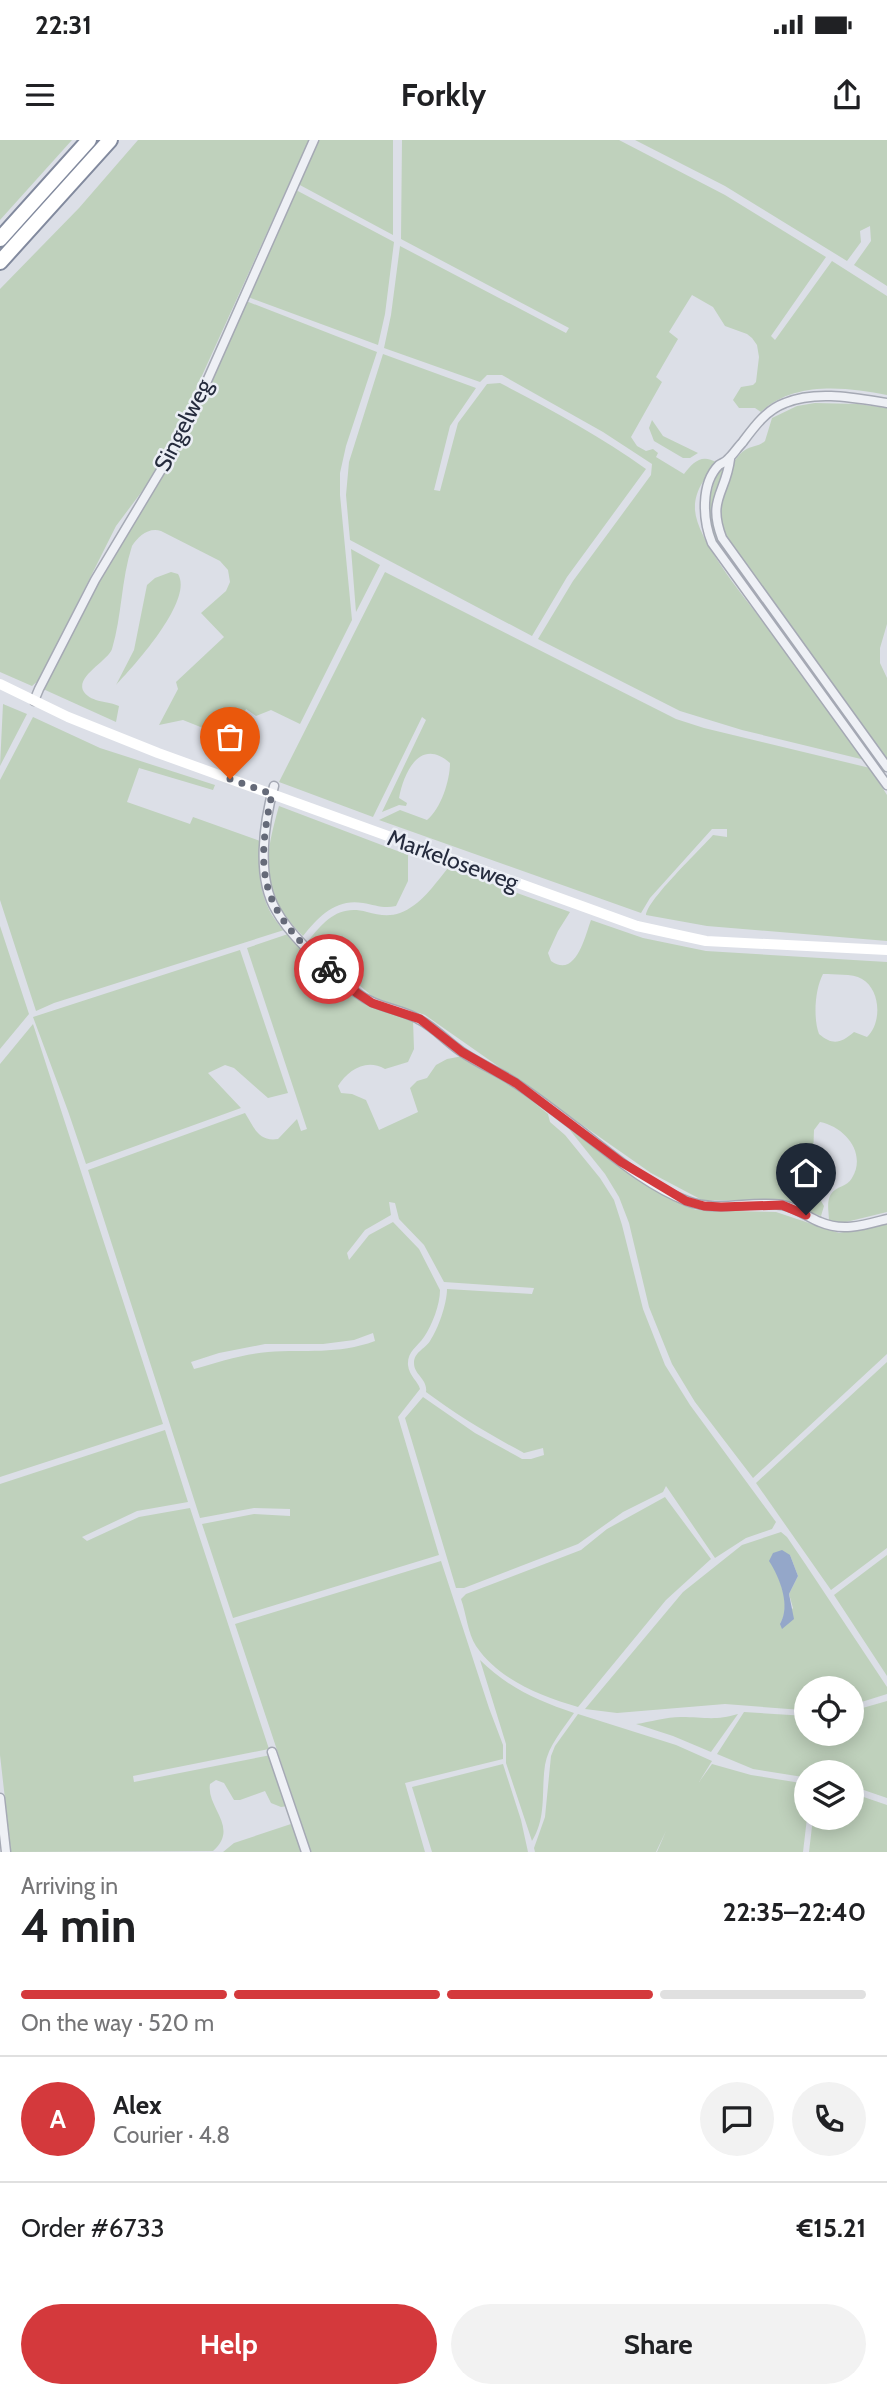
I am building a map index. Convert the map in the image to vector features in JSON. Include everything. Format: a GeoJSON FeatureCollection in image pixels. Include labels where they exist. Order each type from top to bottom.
{"type":"FeatureCollection","features":[{"type":"Feature","properties":{"kind":"highway"},"geometry":{"type":"LineString","coordinates":[[0,239],[89,140]]}},
{"type":"Feature","properties":{"kind":"highway"},"geometry":{"type":"LineString","coordinates":[[0,262],[110,140]]}},
{"type":"Feature","properties":{"kind":"main road","name":"Markeloseweg"},"geometry":{"type":"LineString","coordinates":[[0,684],[122,739],[273,790],[609,917],[670,934],[752,944],[887,950]]}},
{"type":"Feature","properties":{"kind":"street","name":"Singelweg"},"geometry":{"type":"LineString","coordinates":[[34,701],[95,580],[167,460],[207,380],[314,140]]}},
{"type":"Feature","properties":{"kind":"street"},"geometry":{"type":"LineString","coordinates":[[887,403],[834,397],[804,398],[785,403],[767,413],[730,459],[718,466],[710,484],[705,507],[706,527],[712,543],[887,785]]}},
{"type":"Feature","properties":{"kind":"street"},"geometry":{"type":"LineString","coordinates":[[730,459],[715,505],[716,522],[726,545],[887,767]]}},
{"type":"Feature","properties":{"kind":"street"},"geometry":{"type":"LineString","coordinates":[[763,614],[771,609]]}},
{"type":"Feature","properties":{"kind":"street"},"geometry":{"type":"LineString","coordinates":[[273,790],[264,864],[270,900],[292,932],[365,999],[420,1019],[462,1052],[516,1083],[621,1162],[686,1201],[721,1207],[782,1205],[839,1228],[887,1219]]}},
{"type":"Feature","properties":{"kind":"street"},"geometry":{"type":"LineString","coordinates":[[272,1752],[306,1852]]}},
{"type":"Feature","properties":{"kind":"street"},"geometry":{"type":"LineString","coordinates":[[0,1798],[6,1852]]}},
{"type":"Feature","properties":{"kind":"green space"},"geometry":{"type":"Polygon","coordinates":[[[0,140],[72,140],[0,220],[0,140]]]}},
{"type":"Feature","properties":{"kind":"green space"},"geometry":{"type":"Polygon","coordinates":[[[138,140],[309,140],[165,457],[116,526],[39,680],[32,686],[0,672],[0,289],[79,208],[138,140]]]}},
{"type":"Feature","properties":{"kind":"green space"},"geometry":{"type":"Polygon","coordinates":[[[317,140],[393,140],[393,235],[298,184],[317,140]]]}},
{"type":"Feature","properties":{"kind":"green space"},"geometry":{"type":"Polygon","coordinates":[[[402,140],[619,140],[725,195],[826,257],[771,336],[775,340],[832,261],[887,296],[887,395],[838,389],[805,391],[774,402],[761,412],[755,408],[739,408],[733,400],[741,387],[756,382],[759,357],[757,345],[747,334],[725,326],[713,307],[692,295],[669,332],[678,339],[656,377],[662,382],[631,437],[637,446],[646,451],[653,449],[658,453],[656,457],[684,474],[698,460],[707,459],[717,463],[696,496],[695,510],[705,539],[726,572],[865,760],[742,730],[680,711],[538,639],[573,581],[651,475],[652,464],[603,432],[502,375],[487,375],[480,382],[384,348],[400,246],[566,333],[569,328],[401,239],[402,140]]]}},
{"type":"Feature","properties":{"kind":"green space"},"geometry":{"type":"Polygon","coordinates":[[[635,140],[887,140],[887,286],[854,265],[871,241],[870,226],[860,231],[861,242],[847,261],[725,186],[635,140]]]}},
{"type":"Feature","properties":{"kind":"green space"},"geometry":{"type":"Polygon","coordinates":[[[296,190],[394,242],[385,314],[378,345],[248,297],[296,190]]]}},
{"type":"Feature","properties":{"kind":"green space"},"geometry":{"type":"Polygon","coordinates":[[[246,301],[377,352],[346,446],[340,473],[352,620],[300,724],[271,710],[256,716],[246,709],[233,740],[183,720],[159,725],[178,689],[176,682],[224,637],[201,613],[226,591],[230,582],[228,570],[220,561],[161,531],[148,532],[140,536],[132,546],[112,649],[87,675],[82,686],[87,696],[119,706],[116,722],[43,689],[105,566],[172,461],[246,301]]]}},
{"type":"Feature","properties":{"kind":"green space"},"geometry":{"type":"Polygon","coordinates":[[[383,354],[476,388],[450,426],[434,490],[440,491],[458,423],[487,384],[500,383],[593,434],[646,469],[567,577],[532,636],[350,540],[346,495],[349,462],[383,354]]]}},
{"type":"Feature","properties":{"kind":"green space"},"geometry":{"type":"Polygon","coordinates":[[[815,403],[887,408],[887,624],[880,648],[880,663],[887,678],[887,759],[722,534],[720,525],[720,501],[726,477],[738,457],[745,450],[765,441],[772,418],[797,406],[815,403]]]}},
{"type":"Feature","properties":{"kind":"green space"},"geometry":{"type":"Polygon","coordinates":[[[652,420],[663,436],[698,453],[690,458],[683,458],[654,441],[649,428],[652,420]]]}},
{"type":"Feature","properties":{"kind":"green space"},"geometry":{"type":"Polygon","coordinates":[[[726,467],[715,497],[714,520],[768,606],[763,610],[709,532],[709,498],[718,471],[726,467]]]}},
{"type":"Feature","properties":{"kind":"green space"},"geometry":{"type":"Polygon","coordinates":[[[351,549],[380,565],[356,612],[351,549]]]}},
{"type":"Feature","properties":{"kind":"green space"},"geometry":{"type":"Polygon","coordinates":[[[171,572],[178,574],[181,585],[178,600],[160,632],[116,685],[134,650],[147,585],[155,578],[171,572]]]}},
{"type":"Feature","properties":{"kind":"green space"},"geometry":{"type":"Polygon","coordinates":[[[385,572],[676,719],[870,768],[887,795],[887,941],[707,926],[646,915],[655,898],[713,835],[727,837],[727,829],[712,829],[650,898],[641,913],[379,820],[400,810],[427,820],[444,794],[450,763],[440,756],[422,756],[410,768],[401,788],[399,798],[407,803],[406,806],[399,805],[382,812],[426,720],[422,717],[373,817],[279,782],[385,572]]]}},
{"type":"Feature","properties":{"kind":"green space"},"geometry":{"type":"Polygon","coordinates":[[[3,704],[27,714],[0,766],[3,704]]]}},
{"type":"Feature","properties":{"kind":"green space"},"geometry":{"type":"Polygon","coordinates":[[[33,717],[100,748],[215,785],[213,790],[139,768],[127,802],[190,824],[193,817],[260,841],[262,889],[270,911],[284,930],[36,1011],[0,900],[0,780],[33,717]]]}},
{"type":"Feature","properties":{"kind":"green space"},"geometry":{"type":"Polygon","coordinates":[[[279,806],[408,855],[408,881],[396,906],[344,903],[328,910],[303,936],[278,905],[268,876],[270,844],[279,806]]]}},
{"type":"Feature","properties":{"kind":"green space"},"geometry":{"type":"Polygon","coordinates":[[[448,868],[570,912],[548,953],[551,961],[560,965],[573,960],[578,953],[591,920],[643,938],[706,951],[887,962],[887,1212],[842,1223],[829,1221],[829,1197],[833,1191],[850,1181],[857,1159],[851,1142],[845,1135],[820,1122],[814,1130],[813,1156],[806,1176],[824,1206],[821,1216],[778,1201],[702,1200],[651,1173],[425,1015],[373,997],[308,941],[326,921],[340,912],[357,910],[388,915],[407,910],[421,900],[448,868]],[[823,974],[817,995],[816,1020],[819,1034],[833,1042],[841,1041],[854,1032],[867,1037],[877,1015],[873,991],[858,977],[823,974]]]}},
{"type":"Feature","properties":{"kind":"green space"},"geometry":{"type":"Polygon","coordinates":[[[0,926],[29,1014],[0,1049],[0,926]]]}},
{"type":"Feature","properties":{"kind":"green space"},"geometry":{"type":"Polygon","coordinates":[[[288,934],[334,977],[372,1006],[413,1020],[414,1049],[408,1062],[385,1069],[371,1065],[358,1067],[338,1086],[341,1093],[366,1100],[379,1130],[418,1112],[410,1088],[417,1081],[427,1078],[436,1065],[447,1059],[463,1056],[514,1086],[548,1114],[550,1122],[565,1135],[614,1200],[643,1309],[665,1365],[690,1405],[776,1522],[772,1529],[746,1538],[715,1558],[666,1486],[663,1492],[623,1512],[578,1544],[464,1588],[456,1588],[405,1418],[423,1397],[475,1433],[522,1459],[544,1455],[543,1448],[524,1453],[450,1409],[426,1392],[425,1384],[416,1371],[414,1359],[436,1330],[444,1309],[447,1289],[532,1294],[534,1288],[444,1282],[424,1245],[399,1219],[395,1203],[389,1202],[391,1215],[365,1230],[347,1253],[349,1260],[369,1235],[393,1222],[419,1249],[440,1290],[433,1321],[408,1360],[410,1372],[420,1389],[398,1417],[439,1555],[233,1618],[202,1524],[254,1514],[290,1516],[290,1509],[254,1508],[200,1518],[88,1170],[245,1113],[257,1132],[266,1138],[278,1139],[297,1119],[301,1131],[307,1129],[247,948],[288,934]],[[373,1333],[354,1340],[323,1344],[265,1344],[219,1353],[191,1362],[194,1369],[259,1353],[334,1350],[375,1341],[373,1333]]]}},
{"type":"Feature","properties":{"kind":"green space"},"geometry":{"type":"Polygon","coordinates":[[[240,950],[288,1093],[268,1098],[234,1068],[225,1065],[208,1073],[241,1108],[86,1164],[33,1017],[240,950]]]}},
{"type":"Feature","properties":{"kind":"green space"},"geometry":{"type":"Polygon","coordinates":[[[33,1024],[163,1424],[0,1477],[0,1064],[33,1024]]]}},
{"type":"Feature","properties":{"kind":"green space"},"geometry":{"type":"Polygon","coordinates":[[[569,1129],[662,1193],[696,1210],[776,1212],[839,1233],[887,1222],[887,1354],[753,1478],[695,1402],[672,1364],[649,1307],[629,1223],[619,1197],[605,1174],[569,1129]]]}},
{"type":"Feature","properties":{"kind":"green space"},"geometry":{"type":"Polygon","coordinates":[[[887,1362],[887,1548],[831,1590],[756,1483],[887,1362]]]}},
{"type":"Feature","properties":{"kind":"green space"},"geometry":{"type":"Polygon","coordinates":[[[165,1430],[188,1502],[137,1511],[82,1537],[87,1541],[139,1517],[190,1508],[269,1749],[133,1776],[134,1782],[271,1755],[288,1806],[281,1807],[271,1803],[265,1791],[234,1800],[224,1783],[216,1780],[210,1784],[210,1793],[223,1826],[223,1834],[213,1851],[11,1852],[0,1755],[0,1484],[165,1430]]]}},
{"type":"Feature","properties":{"kind":"green space"},"geometry":{"type":"Polygon","coordinates":[[[665,1497],[711,1559],[666,1600],[578,1707],[522,1685],[485,1658],[469,1630],[461,1599],[466,1594],[581,1550],[607,1529],[665,1497]]]}},
{"type":"Feature","properties":{"kind":"green space"},"geometry":{"type":"Polygon","coordinates":[[[781,1532],[787,1537],[887,1687],[887,1694],[864,1701],[864,1676],[794,1676],[794,1709],[725,1704],[617,1713],[585,1709],[683,1592],[742,1545],[781,1532]],[[790,1555],[770,1560],[785,1600],[780,1624],[793,1608],[789,1594],[798,1576],[790,1555]]]}},
{"type":"Feature","properties":{"kind":"green space"},"geometry":{"type":"Polygon","coordinates":[[[887,1555],[887,1676],[834,1595],[887,1555]]]}},
{"type":"Feature","properties":{"kind":"green space"},"geometry":{"type":"Polygon","coordinates":[[[441,1561],[503,1745],[503,1759],[405,1783],[425,1852],[311,1852],[235,1624],[441,1561]]]}},
{"type":"Feature","properties":{"kind":"green space"},"geometry":{"type":"Polygon","coordinates":[[[480,1660],[501,1678],[524,1692],[574,1713],[549,1751],[544,1775],[542,1813],[532,1841],[506,1763],[506,1744],[480,1660]]]}},
{"type":"Feature","properties":{"kind":"green space"},"geometry":{"type":"Polygon","coordinates":[[[887,1701],[887,1798],[864,1790],[864,1760],[794,1760],[794,1776],[753,1769],[717,1754],[744,1712],[794,1715],[794,1746],[864,1746],[864,1708],[887,1701]]]}},
{"type":"Feature","properties":{"kind":"green space"},"geometry":{"type":"Polygon","coordinates":[[[578,1714],[676,1745],[712,1761],[699,1782],[712,1764],[751,1775],[794,1782],[794,1830],[806,1830],[803,1852],[657,1852],[666,1831],[656,1852],[535,1852],[545,1817],[551,1756],[578,1714]]]}},
{"type":"Feature","properties":{"kind":"green space"},"geometry":{"type":"Polygon","coordinates":[[[738,1714],[711,1752],[636,1724],[675,1717],[716,1718],[738,1714]]]}},
{"type":"Feature","properties":{"kind":"green space"},"geometry":{"type":"Polygon","coordinates":[[[503,1764],[528,1852],[432,1852],[412,1787],[503,1764]]]}},
{"type":"Feature","properties":{"kind":"green space"},"geometry":{"type":"Polygon","coordinates":[[[864,1797],[887,1805],[887,1852],[809,1852],[812,1830],[864,1830],[864,1797]]]}},
{"type":"Feature","properties":{"kind":"green space"},"geometry":{"type":"Polygon","coordinates":[[[294,1823],[305,1852],[223,1852],[234,1843],[294,1823]]]}},
{"type":"Feature","properties":{"kind":"water"},"geometry":{"type":"Polygon","coordinates":[[[782,1550],[790,1555],[798,1576],[789,1594],[794,1619],[782,1629],[780,1624],[784,1609],[783,1592],[769,1561],[773,1553],[782,1550]]]}},
{"type":"Feature","properties":{"kind":"way so far"},"geometry":{"type":"LineString","coordinates":[[230,779],[272,794],[264,864],[270,900],[292,932],[329,969]]}},
{"type":"Feature","properties":{"kind":"route"},"geometry":{"type":"LineString","coordinates":[[329,969],[372,1003],[420,1019],[462,1052],[516,1083],[621,1162],[686,1201],[721,1207],[782,1205],[806,1215]]}}]}
